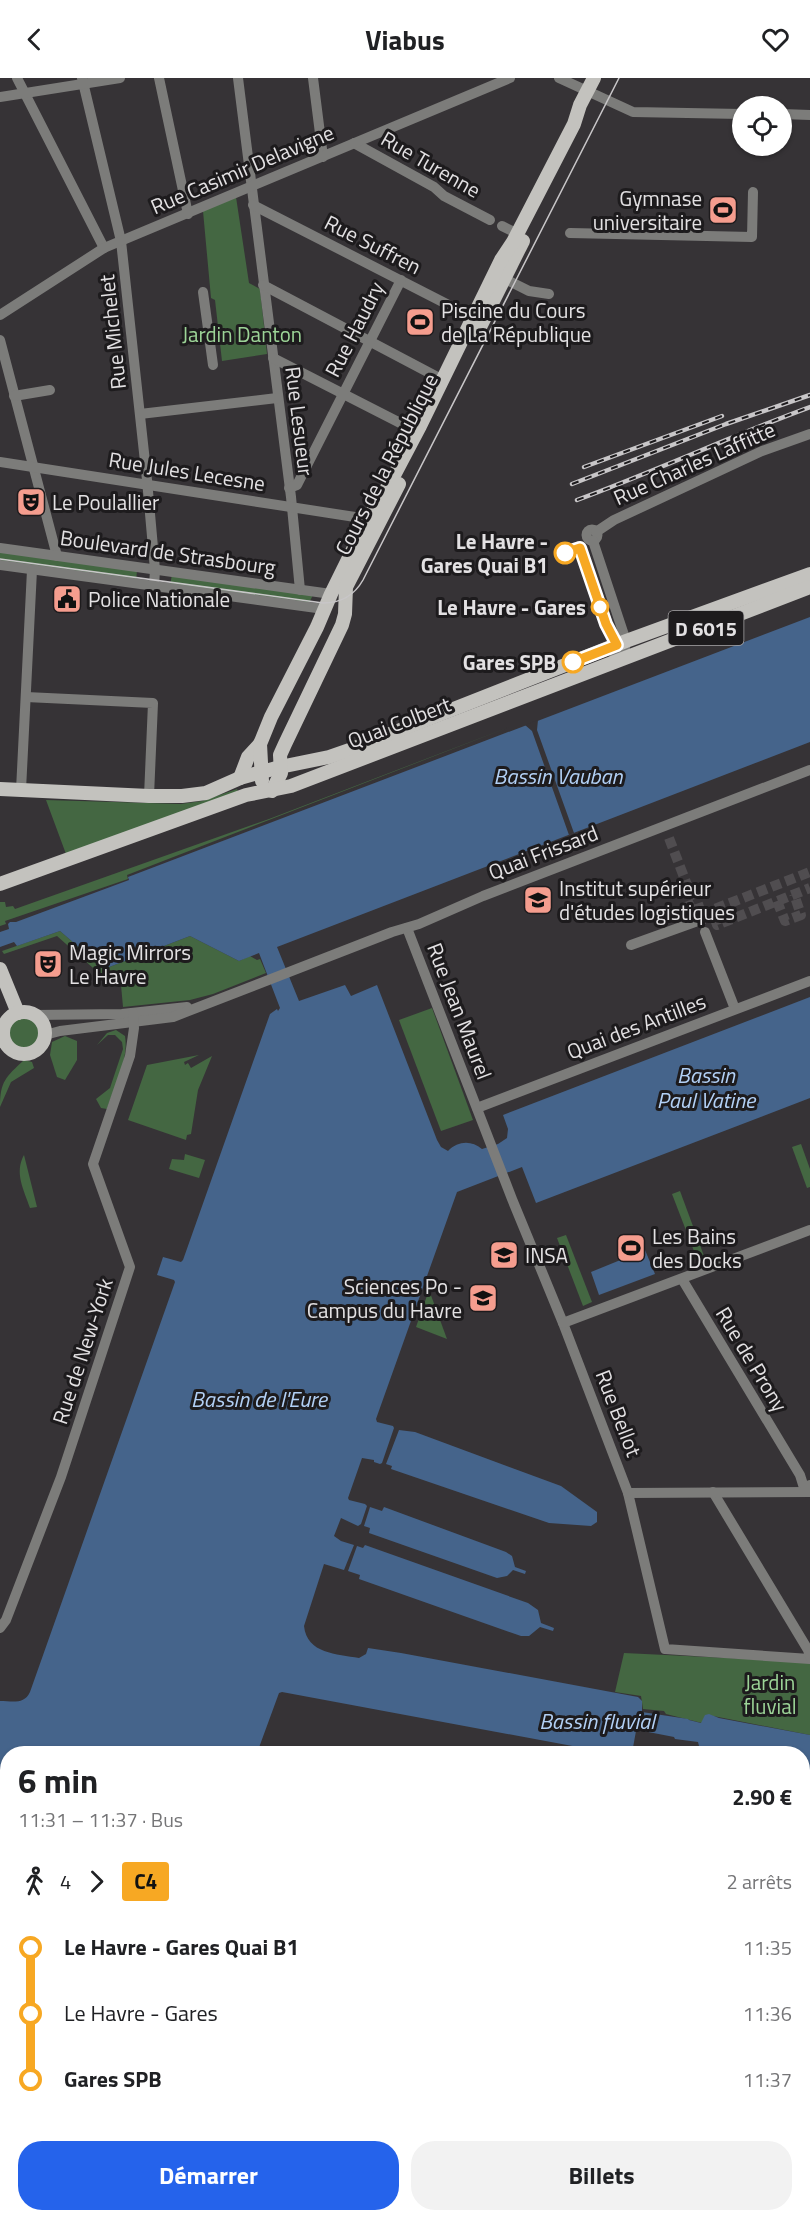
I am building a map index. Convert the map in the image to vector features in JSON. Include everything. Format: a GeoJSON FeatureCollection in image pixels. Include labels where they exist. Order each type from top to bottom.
{"type":"FeatureCollection","features":[{"type":"Feature","properties":{"kind":"main road","name":"Cours de la République"},"geometry":{"type":"LineString","coordinates":[[260,744],[318,609],[331,594],[474,318],[499,276],[592,88],[604,78]]}},
{"type":"Feature","properties":{"kind":"main road","name":"Cours de la République"},"geometry":{"type":"LineString","coordinates":[[285,744],[337,639],[345,614],[346,587],[592,88]]}},
{"type":"Feature","properties":{"kind":"main road","name":"Quai Colbert"},"geometry":{"type":"LineString","coordinates":[[0,789],[149,796],[206,794],[240,778],[329,757],[352,749],[626,641],[810,574]]}},
{"type":"Feature","properties":{"kind":"main road","name":"Quai Colbert"},"geometry":{"type":"LineString","coordinates":[[0,884],[246,795],[291,786],[810,587]]}},
{"type":"Feature","properties":{"kind":"main road"},"geometry":{"type":"LineString","coordinates":[[331,594],[345,599]]}},
{"type":"Feature","properties":{"kind":"main road"},"geometry":{"type":"LineString","coordinates":[[318,609],[345,614]]}},
{"type":"Feature","properties":{"kind":"main road"},"geometry":{"type":"LineString","coordinates":[[540,675],[564,682]]}},
{"type":"Feature","properties":{"kind":"main road"},"geometry":{"type":"LineString","coordinates":[[260,744],[260,773],[268,791],[279,780],[280,755],[285,744],[306,761]]}},
{"type":"Feature","properties":{"kind":"main road"},"geometry":{"type":"LineString","coordinates":[[240,778],[248,757],[260,744]]}},
{"type":"Feature","properties":{"kind":"main road"},"geometry":{"type":"LineString","coordinates":[[0,969],[18,1013]]}},
{"type":"Feature","properties":{"kind":"main road"},"geometry":{"type":"LineString","coordinates":[[26,1012],[34,1015],[43,1023],[45,1035],[39,1049],[28,1054],[15,1052],[3,1043],[2,1027],[9,1018],[26,1012]]}},
{"type":"Feature","properties":{"kind":"street"},"geometry":{"type":"LineString","coordinates":[[17,78],[104,248]]}},
{"type":"Feature","properties":{"kind":"street"},"geometry":{"type":"LineString","coordinates":[[0,97],[83,81],[120,78]]}},
{"type":"Feature","properties":{"kind":"street"},"geometry":{"type":"LineString","coordinates":[[159,78],[188,214]]}},
{"type":"Feature","properties":{"kind":"street","name":"Rue Lesueur"},"geometry":{"type":"LineString","coordinates":[[238,78],[300,590]]}},
{"type":"Feature","properties":{"kind":"street"},"geometry":{"type":"LineString","coordinates":[[313,78],[323,157]]}},
{"type":"Feature","properties":{"kind":"street","name":"Rue Casimir Delavigne"},"geometry":{"type":"LineString","coordinates":[[0,315],[104,248],[510,78]]}},
{"type":"Feature","properties":{"kind":"street"},"geometry":{"type":"LineString","coordinates":[[559,78],[592,88],[633,112],[732,114]]}},
{"type":"Feature","properties":{"kind":"street","name":"Rue Michelet"},"geometry":{"type":"LineString","coordinates":[[83,81],[121,241],[147,484],[155,570],[154,586]]}},
{"type":"Feature","properties":{"kind":"street"},"geometry":{"type":"LineString","coordinates":[[792,114],[810,115]]}},
{"type":"Feature","properties":{"kind":"street","name":"Rue Turenne"},"geometry":{"type":"LineString","coordinates":[[354,143],[490,220]]}},
{"type":"Feature","properties":{"kind":"street"},"geometry":{"type":"LineString","coordinates":[[570,233],[752,237],[753,192]]}},
{"type":"Feature","properties":{"kind":"street","name":"Rue Suffren"},"geometry":{"type":"LineString","coordinates":[[254,205],[474,318]]}},
{"type":"Feature","properties":{"kind":"street"},"geometry":{"type":"LineString","coordinates":[[502,226],[518,234]]}},
{"type":"Feature","properties":{"kind":"street"},"geometry":{"type":"LineString","coordinates":[[499,276],[529,291],[549,294]]}},
{"type":"Feature","properties":{"kind":"street","name":"Rue Haudry"},"geometry":{"type":"LineString","coordinates":[[289,488],[297,485],[400,280]]}},
{"type":"Feature","properties":{"kind":"street"},"geometry":{"type":"LineString","coordinates":[[263,285],[443,380]]}},
{"type":"Feature","properties":{"kind":"street"},"geometry":{"type":"LineString","coordinates":[[203,292],[213,365]]}},
{"type":"Feature","properties":{"kind":"street"},"geometry":{"type":"LineString","coordinates":[[0,340],[57,556]]}},
{"type":"Feature","properties":{"kind":"street"},"geometry":{"type":"LineString","coordinates":[[273,358],[410,428]]}},
{"type":"Feature","properties":{"kind":"street"},"geometry":{"type":"LineString","coordinates":[[14,396],[50,390]]}},
{"type":"Feature","properties":{"kind":"street"},"geometry":{"type":"LineString","coordinates":[[140,414],[277,398]]}},
{"type":"Feature","properties":{"kind":"street","name":"Rue Charles Laffitte"},"geometry":{"type":"LineString","coordinates":[[626,641],[595,536],[614,520],[762,451],[810,434]]}},
{"type":"Feature","properties":{"kind":"street","name":"Rue Jules Lecesne"},"geometry":{"type":"LineString","coordinates":[[0,462],[368,519]]}},
{"type":"Feature","properties":{"kind":"street","name":"Boulevard de Strasbourg"},"geometry":{"type":"LineString","coordinates":[[0,548],[331,594]]}},
{"type":"Feature","properties":{"kind":"street","name":"Boulevard de Strasbourg"},"geometry":{"type":"LineString","coordinates":[[0,566],[318,609]]}},
{"type":"Feature","properties":{"kind":"street"},"geometry":{"type":"LineString","coordinates":[[21,790],[32,570]]}},
{"type":"Feature","properties":{"kind":"street"},"geometry":{"type":"LineString","coordinates":[[604,667],[614,658],[624,654],[626,641]]}},
{"type":"Feature","properties":{"kind":"street"},"geometry":{"type":"LineString","coordinates":[[26,698],[153,704],[149,796]]}},
{"type":"Feature","properties":{"kind":"street","name":"Quai Frissard"},"geometry":{"type":"LineString","coordinates":[[133,1018],[198,1006],[291,972],[810,770]]}},
{"type":"Feature","properties":{"kind":"street"},"geometry":{"type":"LineString","coordinates":[[664,826],[669,838]]}},
{"type":"Feature","properties":{"kind":"street"},"geometry":{"type":"LineString","coordinates":[[631,945],[695,922]]}},
{"type":"Feature","properties":{"kind":"street","name":"Rue Jean Maurel"},"geometry":{"type":"LineString","coordinates":[[407,928],[490,1144]]}},
{"type":"Feature","properties":{"kind":"street"},"geometry":{"type":"LineString","coordinates":[[705,932],[735,1009]]}},
{"type":"Feature","properties":{"kind":"street","name":"Quai des Antilles"},"geometry":{"type":"LineString","coordinates":[[477,1108],[810,981]]}},
{"type":"Feature","properties":{"kind":"street"},"geometry":{"type":"LineString","coordinates":[[34,1015],[133,1018]]}},
{"type":"Feature","properties":{"kind":"street"},"geometry":{"type":"LineString","coordinates":[[45,1035],[133,1018]]}},
{"type":"Feature","properties":{"kind":"street","name":"Rue de New-York"},"geometry":{"type":"LineString","coordinates":[[0,1628],[6,1620],[61,1477],[130,1267],[93,1164],[130,1056],[133,1018]]}},
{"type":"Feature","properties":{"kind":"street","name":"Rue Bellot"},"geometry":{"type":"LineString","coordinates":[[490,1144],[564,1323],[628,1493],[665,1649],[810,1658]]}},
{"type":"Feature","properties":{"kind":"street"},"geometry":{"type":"LineString","coordinates":[[564,1323],[810,1230]]}},
{"type":"Feature","properties":{"kind":"street","name":"Rue de Prony"},"geometry":{"type":"LineString","coordinates":[[682,1279],[808,1489]]}},
{"type":"Feature","properties":{"kind":"street"},"geometry":{"type":"LineString","coordinates":[[628,1493],[808,1489]]}},
{"type":"Feature","properties":{"kind":"street"},"geometry":{"type":"LineString","coordinates":[[713,1492],[808,1650],[810,1658]]}},
{"type":"Feature","properties":{"kind":"green space","name":"Jardin Danton"},"geometry":{"type":"Polygon","coordinates":[[[236,197],[249,283],[260,289],[267,354],[222,361],[215,300],[211,298],[203,211],[236,197]]]}},
{"type":"Feature","properties":{"kind":"green space"},"geometry":{"type":"Polygon","coordinates":[[[0,551],[137,570],[136,582],[0,563],[0,551]]]}},
{"type":"Feature","properties":{"kind":"green space"},"geometry":{"type":"Polygon","coordinates":[[[172,574],[314,593],[308,605],[170,586],[172,574]]]}},
{"type":"Feature","properties":{"kind":"green space"},"geometry":{"type":"Polygon","coordinates":[[[517,724],[127,875],[128,879],[5,921],[6,924],[0,926],[0,902],[5,902],[6,907],[13,906],[15,909],[269,819],[517,724]]]}},
{"type":"Feature","properties":{"kind":"green space"},"geometry":{"type":"Polygon","coordinates":[[[237,789],[239,795],[66,854],[46,800],[181,804],[202,801],[237,789]]]}},
{"type":"Feature","properties":{"kind":"green space"},"geometry":{"type":"Polygon","coordinates":[[[60,931],[104,969],[190,936],[239,961],[250,956],[257,960],[260,959],[266,973],[213,994],[190,1000],[123,1007],[120,974],[101,975],[57,936],[4,954],[2,951],[60,931]]]}},
{"type":"Feature","properties":{"kind":"green space"},"geometry":{"type":"Polygon","coordinates":[[[432,1008],[473,1120],[441,1131],[399,1020],[432,1008]]]}},
{"type":"Feature","properties":{"kind":"green space"},"geometry":{"type":"Polygon","coordinates":[[[24,1018],[30,1019],[38,1027],[38,1039],[30,1047],[24,1048],[18,1047],[10,1039],[9,1033],[10,1027],[18,1019],[24,1018]]]}},
{"type":"Feature","properties":{"kind":"green space"},"geometry":{"type":"Polygon","coordinates":[[[116,1030],[125,1036],[125,1054],[107,1109],[101,1108],[96,1099],[110,1088],[123,1049],[122,1042],[115,1035],[108,1035],[97,1045],[107,1033],[116,1030]]]}},
{"type":"Feature","properties":{"kind":"green space"},"geometry":{"type":"Polygon","coordinates":[[[65,1036],[77,1041],[77,1060],[65,1080],[57,1077],[50,1055],[52,1042],[65,1036]]]}},
{"type":"Feature","properties":{"kind":"green space"},"geometry":{"type":"Polygon","coordinates":[[[199,1055],[184,1062],[185,1065],[188,1063],[191,1068],[212,1056],[198,1090],[191,1134],[187,1135],[186,1140],[128,1120],[147,1065],[199,1055]]]}},
{"type":"Feature","properties":{"kind":"green space"},"geometry":{"type":"Polygon","coordinates":[[[24,1060],[32,1062],[34,1068],[11,1082],[0,1107],[1,1091],[5,1080],[24,1060]]]}},
{"type":"Feature","properties":{"kind":"green space"},"geometry":{"type":"Polygon","coordinates":[[[801,1144],[810,1169],[810,1187],[807,1188],[792,1147],[801,1144]]]}},
{"type":"Feature","properties":{"kind":"green space"},"geometry":{"type":"Polygon","coordinates":[[[185,1154],[205,1160],[199,1178],[169,1169],[172,1159],[184,1160],[185,1154]]]}},
{"type":"Feature","properties":{"kind":"green space"},"geometry":{"type":"Polygon","coordinates":[[[24,1155],[37,1207],[30,1208],[21,1182],[20,1168],[24,1155]]]}},
{"type":"Feature","properties":{"kind":"green space"},"geometry":{"type":"Polygon","coordinates":[[[680,1191],[704,1256],[697,1259],[672,1194],[680,1191]]]}},
{"type":"Feature","properties":{"kind":"green space"},"geometry":{"type":"Polygon","coordinates":[[[566,1235],[592,1302],[583,1306],[557,1238],[566,1235]]]}},
{"type":"Feature","properties":{"kind":"green space"},"geometry":{"type":"Polygon","coordinates":[[[429,1290],[447,1339],[416,1327],[429,1290]]]}},
{"type":"Feature","properties":{"kind":"green space","name":"Jardin fluvial"},"geometry":{"type":"Polygon","coordinates":[[[624,1653],[810,1662],[810,1735],[708,1715],[702,1723],[666,1714],[664,1711],[643,1709],[641,1696],[615,1692],[624,1653]]]}},
{"type":"Feature","properties":{"kind":"water"},"geometry":{"type":"Polygon","coordinates":[[[810,617],[810,742],[277,947],[299,1001],[345,985],[351,996],[377,985],[437,1140],[441,1147],[448,1151],[456,1145],[465,1143],[482,1149],[498,1144],[507,1138],[508,1129],[503,1115],[810,997],[810,1098],[536,1203],[522,1167],[457,1192],[376,1419],[377,1422],[394,1428],[382,1463],[362,1458],[348,1498],[367,1506],[361,1524],[358,1526],[341,1518],[334,1536],[354,1545],[344,1570],[324,1564],[304,1626],[311,1642],[333,1654],[359,1658],[366,1654],[368,1648],[638,1697],[642,1701],[642,1712],[701,1723],[705,1715],[709,1714],[719,1718],[810,1735],[810,1746],[699,1746],[698,1742],[638,1730],[633,1746],[572,1746],[282,1692],[279,1693],[260,1746],[0,1746],[0,1701],[21,1701],[30,1692],[175,1282],[157,1275],[163,1257],[181,1262],[183,1260],[270,1014],[280,1008],[259,953],[239,961],[190,936],[104,969],[60,931],[17,946],[14,942],[0,947],[0,932],[9,929],[10,922],[16,922],[129,880],[128,877],[810,617]]]}},
{"type":"Feature","properties":{"kind":"water"},"geometry":{"type":"Polygon","coordinates":[[[645,1250],[655,1274],[599,1295],[591,1272],[645,1250]]]}},
{"type":"Feature","properties":{"kind":"water"},"geometry":{"type":"Polygon","coordinates":[[[399,1430],[415,1432],[561,1486],[597,1512],[597,1522],[591,1526],[549,1523],[391,1469],[392,1466],[386,1464],[399,1430]]]}},
{"type":"Feature","properties":{"kind":"water"},"geometry":{"type":"Polygon","coordinates":[[[370,1507],[382,1511],[384,1507],[506,1552],[512,1556],[515,1567],[526,1571],[525,1574],[513,1570],[507,1576],[497,1578],[369,1533],[370,1528],[364,1526],[370,1507]]]}},
{"type":"Feature","properties":{"kind":"water"},"geometry":{"type":"Polygon","coordinates":[[[365,1545],[528,1603],[538,1610],[541,1623],[554,1628],[553,1631],[540,1627],[529,1636],[521,1636],[359,1579],[360,1575],[348,1571],[357,1546],[363,1548],[365,1545]]]}},
{"type":"Feature","properties":{"kind":"pier"},"geometry":{"type":"Polygon","coordinates":[[[538,720],[537,730],[574,833],[569,835],[532,731],[525,725],[538,720]]]}},
{"type":"Feature","properties":{"kind":"tunnel"},"geometry":{"type":"LineString","coordinates":[[669,838],[689,890],[693,889],[703,919]]}},
{"type":"Feature","properties":{"kind":"tunnel"},"geometry":{"type":"LineString","coordinates":[[695,922],[714,916],[712,910],[810,872]]}},
{"type":"Feature","properties":{"kind":"tunnel"},"geometry":{"type":"LineString","coordinates":[[714,916],[717,925],[810,888]]}},
{"type":"Feature","properties":{"kind":"tunnel"},"geometry":{"type":"LineString","coordinates":[[689,890],[684,892],[696,921]]}},
{"type":"Feature","properties":{"kind":"tunnel"},"geometry":{"type":"LineString","coordinates":[[777,901],[785,921],[801,915],[794,894]]}},
{"type":"Feature","properties":{"kind":"tram line"},"geometry":{"type":"LineString","coordinates":[[0,559],[323,603],[336,602],[351,594],[363,580],[619,78]]}},
{"type":"Feature","properties":{"kind":"railway"},"geometry":{"type":"LineString","coordinates":[[572,484],[726,424],[810,395]]}},
{"type":"Feature","properties":{"kind":"railway"},"geometry":{"type":"LineString","coordinates":[[577,500],[810,407]]}},
{"type":"Feature","properties":{"kind":"railway"},"geometry":{"type":"LineString","coordinates":[[584,467],[722,416]]}},
{"type":"Feature","properties":{"kind":"bus line","name":"C4"},"geometry":{"type":"LineString","coordinates":[[565,553],[580,548],[606,624],[617,645],[573,662]]}},
{"type":"Feature","properties":{"kind":"place","name":"Gymnase universitaire"},"geometry":{"type":"Point","coordinates":[723,210]}},
{"type":"Feature","properties":{"kind":"place","name":"Piscine du Cours de La République"},"geometry":{"type":"Point","coordinates":[420,322]}},
{"type":"Feature","properties":{"kind":"place","name":"Le Poulallier"},"geometry":{"type":"Point","coordinates":[31,502]}},
{"type":"Feature","properties":{"kind":"place","name":"Le Havre - Gares Quai B1"},"geometry":{"type":"Point","coordinates":[565,553]}},
{"type":"Feature","properties":{"kind":"place","name":"Police Nationale"},"geometry":{"type":"Point","coordinates":[67,599]}},
{"type":"Feature","properties":{"kind":"place","name":"Le Havre - Gares"},"geometry":{"type":"Point","coordinates":[600,607]}},
{"type":"Feature","properties":{"kind":"place","name":"Gares SPB"},"geometry":{"type":"Point","coordinates":[573,662]}},
{"type":"Feature","properties":{"kind":"place","name":"Institut supérieur d'études logistiques"},"geometry":{"type":"Point","coordinates":[538,900]}},
{"type":"Feature","properties":{"kind":"place","name":"Magic Mirrors Le Havre"},"geometry":{"type":"Point","coordinates":[48,964]}},
{"type":"Feature","properties":{"kind":"place","name":"Les Bains des Docks"},"geometry":{"type":"Point","coordinates":[631,1248]}},
{"type":"Feature","properties":{"kind":"place","name":"INSA"},"geometry":{"type":"Point","coordinates":[504,1255]}},
{"type":"Feature","properties":{"kind":"place","name":"Sciences Po - Campus du Havre"},"geometry":{"type":"Point","coordinates":[483,1298]}},
{"type":"Feature","properties":{"kind":"water label","name":"Bassin Vauban"},"geometry":{"type":"Point","coordinates":[558,776]}},
{"type":"Feature","properties":{"kind":"water label","name":"Bassin Paul Vatine"},"geometry":{"type":"Point","coordinates":[706,1088]}},
{"type":"Feature","properties":{"kind":"water label","name":"Bassin de l'Eure"},"geometry":{"type":"Point","coordinates":[259,1399]}},
{"type":"Feature","properties":{"kind":"water label","name":"Bassin fluvial"},"geometry":{"type":"Point","coordinates":[597,1721]}}]}
